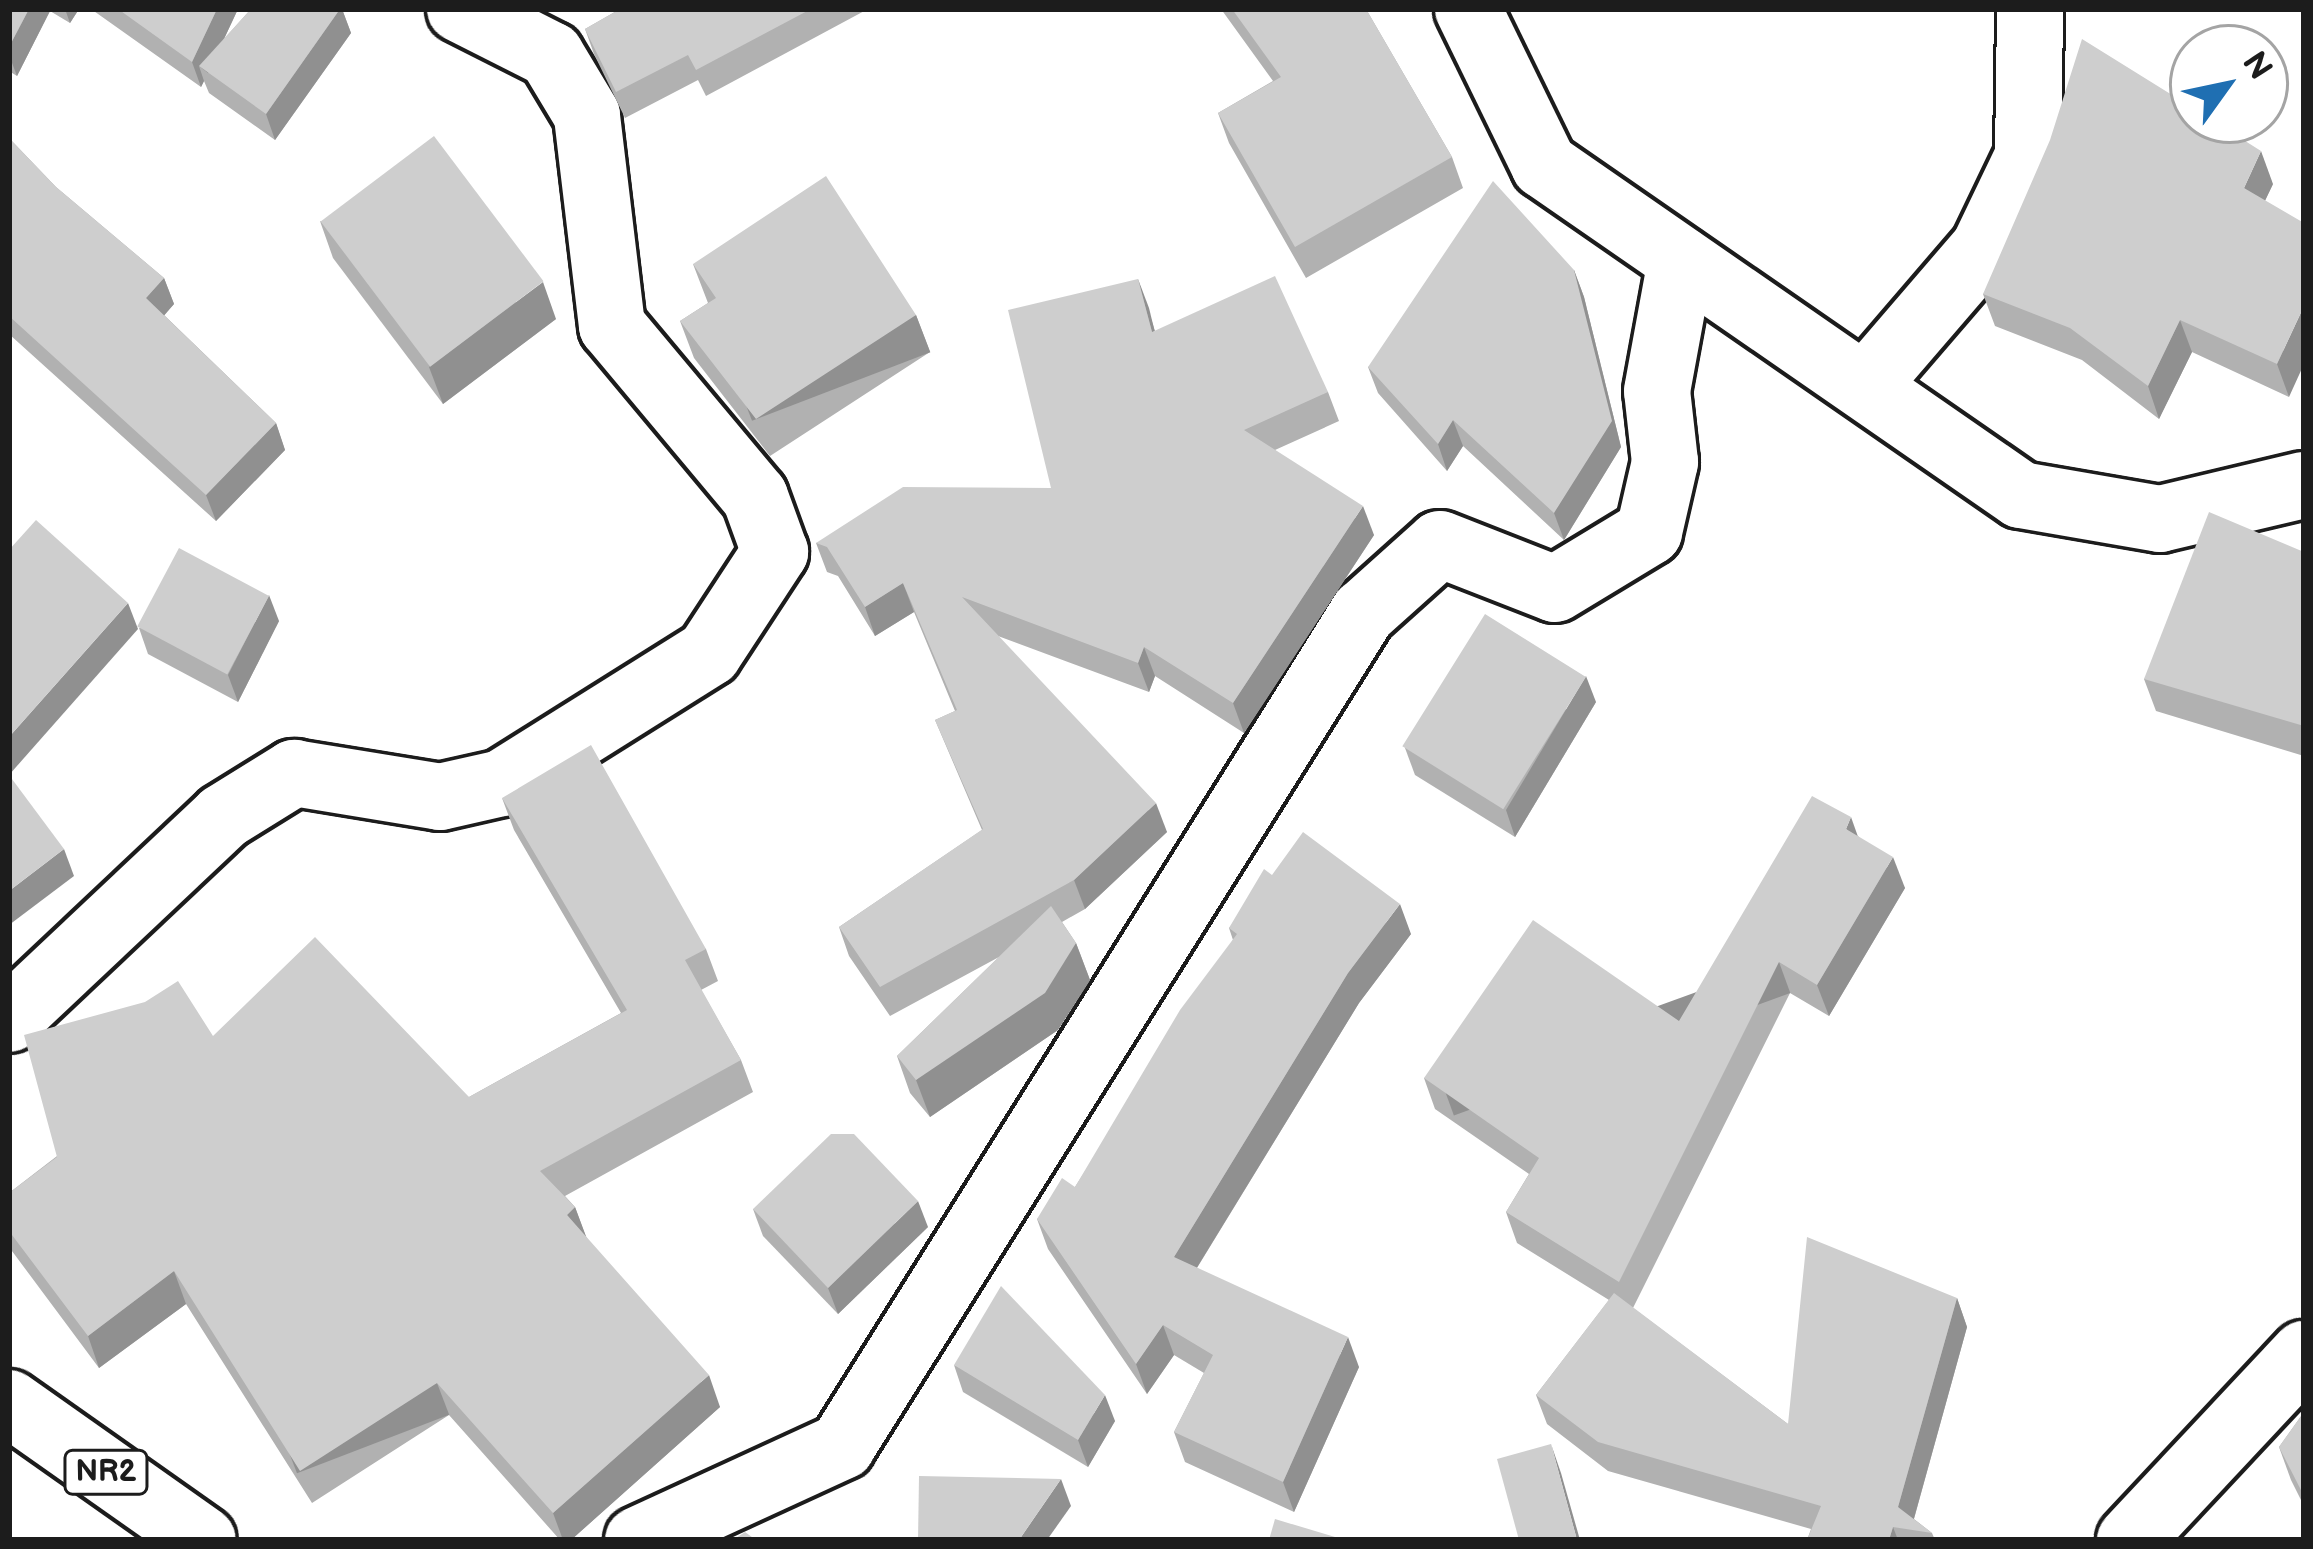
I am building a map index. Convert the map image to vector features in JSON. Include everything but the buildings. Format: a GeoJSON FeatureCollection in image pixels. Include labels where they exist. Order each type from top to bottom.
{"type":"FeatureCollection","features":[{"type":"Feature","properties":{"kind":"main road"},"geometry":{"type":"LineString","coordinates":[[9,1019],[223,817],[295,773],[440,797],[502,783],[709,653],[775,552],[755,497],[612,326],[587,115],[551,55],[460,9]]}},
{"type":"Feature","properties":{"kind":"main road"},"geometry":{"type":"LineString","coordinates":[[1468,9],[1544,165],[1868,384],[2021,495],[2160,519],[2304,485]]}},
{"type":"Feature","properties":{"kind":"main road"},"geometry":{"type":"LineString","coordinates":[[1868,384],[1984,248],[2028,156],[2030,9]]}},
{"type":"Feature","properties":{"kind":"main road"},"geometry":{"type":"LineString","coordinates":[[638,1540],[842,1446],[1363,613],[1440,544],[1555,589],[1649,532],[1665,462],[1657,391],[1681,260]]}},
{"type":"Feature","properties":{"kind":"main road"},"geometry":{"type":"LineString","coordinates":[[2130,1540],[2304,1354]]}},
{"type":"Feature","properties":{"kind":"main road","name":"NR2"},"geometry":{"type":"LineString","coordinates":[[9,1403],[203,1540]]}}]}
